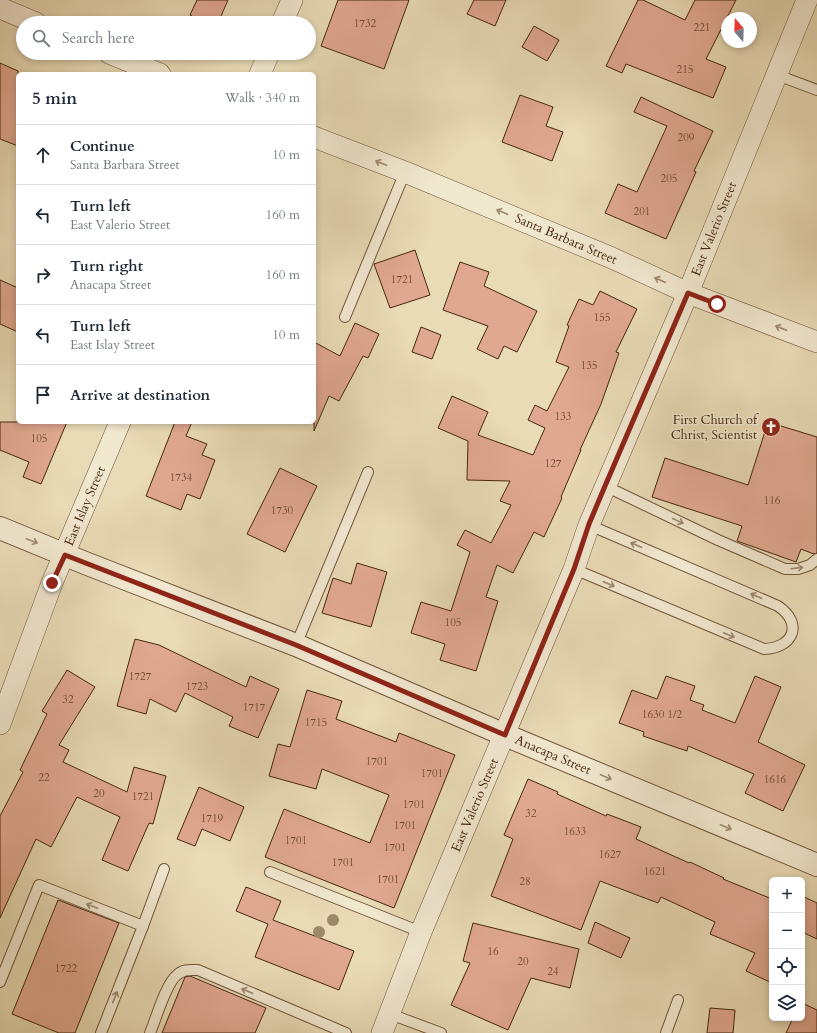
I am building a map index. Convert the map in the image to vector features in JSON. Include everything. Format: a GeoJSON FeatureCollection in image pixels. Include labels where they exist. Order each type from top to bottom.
{"type":"FeatureCollection","features":[{"type":"Feature","properties":{"kind":"street"},"geometry":{"type":"LineString","coordinates":[[285,16],[292,0]]}},
{"type":"Feature","properties":{"kind":"street","name":"East Valerio Street"},"geometry":{"type":"LineString","coordinates":[[382,1033],[421,932],[574,569],[589,524],[688,293],[807,0]]}},
{"type":"Feature","properties":{"kind":"street"},"geometry":{"type":"LineString","coordinates":[[0,8],[19,16]]}},
{"type":"Feature","properties":{"kind":"street"},"geometry":{"type":"LineString","coordinates":[[126,60],[155,72]]}},
{"type":"Feature","properties":{"kind":"street"},"geometry":{"type":"LineString","coordinates":[[261,72],[266,60]]}},
{"type":"Feature","properties":{"kind":"street","name":"Santa Barbara Street"},"geometry":{"type":"LineString","coordinates":[[316,138],[405,172],[612,258],[688,293],[817,342]]}},
{"type":"Feature","properties":{"kind":"street","name":"East Islay Street"},"geometry":{"type":"LineString","coordinates":[[2,714],[52,583],[119,424]]}},
{"type":"Feature","properties":{"kind":"street","name":"Anacapa Street"},"geometry":{"type":"LineString","coordinates":[[0,528],[65,555],[296,645],[505,735],[817,865]]}},
{"type":"Feature","properties":{"kind":"lane"},"geometry":{"type":"LineString","coordinates":[[777,75],[817,90]]}},
{"type":"Feature","properties":{"kind":"lane"},"geometry":{"type":"LineString","coordinates":[[345,318],[405,172]]}},
{"type":"Feature","properties":{"kind":"lane"},"geometry":{"type":"LineString","coordinates":[[296,645],[368,472]]}},
{"type":"Feature","properties":{"kind":"lane"},"geometry":{"type":"LineString","coordinates":[[605,486],[718,540],[785,568],[798,569],[810,565],[817,559]]}},
{"type":"Feature","properties":{"kind":"lane"},"geometry":{"type":"LineString","coordinates":[[574,569],[764,649],[774,649],[786,642],[793,632],[792,622],[787,612],[778,606],[589,524]]}},
{"type":"Feature","properties":{"kind":"lane"},"geometry":{"type":"LineString","coordinates":[[101,1033],[164,869]]}},
{"type":"Feature","properties":{"kind":"lane"},"geometry":{"type":"LineString","coordinates":[[270,872],[421,932]]}},
{"type":"Feature","properties":{"kind":"lane"},"geometry":{"type":"LineString","coordinates":[[0,982],[39,885],[142,926]]}},
{"type":"Feature","properties":{"kind":"lane"},"geometry":{"type":"LineString","coordinates":[[150,1033],[169,985],[176,975],[186,970],[198,970],[346,1033]]}},
{"type":"Feature","properties":{"kind":"lane"},"geometry":{"type":"LineString","coordinates":[[666,1033],[678,1000]]}},
{"type":"Feature","properties":{"kind":"lane"},"geometry":{"type":"LineString","coordinates":[[390,1014],[441,1033]]}},
{"type":"Feature","properties":{"kind":"building"},"geometry":{"type":"Polygon","coordinates":[[[197,0],[228,0],[221,16],[190,15],[197,0]]]}},
{"type":"Feature","properties":{"kind":"building"},"geometry":{"type":"Polygon","coordinates":[[[338,0],[409,0],[384,69],[321,46],[338,0]]]}},
{"type":"Feature","properties":{"kind":"building"},"geometry":{"type":"Polygon","coordinates":[[[474,0],[506,0],[495,26],[467,14],[474,0]]]}},
{"type":"Feature","properties":{"kind":"building"},"geometry":{"type":"Polygon","coordinates":[[[638,0],[643,0],[685,20],[695,0],[736,0],[730,12],[721,12],[721,30],[706,59],[726,67],[713,98],[626,64],[622,73],[606,66],[638,0]]]}},
{"type":"Feature","properties":{"kind":"building"},"geometry":{"type":"Polygon","coordinates":[[[534,26],[559,40],[547,61],[522,47],[534,26]]]}},
{"type":"Feature","properties":{"kind":"building"},"geometry":{"type":"Polygon","coordinates":[[[0,63],[18,72],[16,72],[16,145],[0,139],[0,63]]]}},
{"type":"Feature","properties":{"kind":"building"},"geometry":{"type":"Polygon","coordinates":[[[520,95],[553,107],[546,126],[563,132],[552,161],[502,142],[520,95]]]}},
{"type":"Feature","properties":{"kind":"building"},"geometry":{"type":"Polygon","coordinates":[[[641,97],[713,131],[694,171],[696,172],[666,239],[605,213],[618,184],[637,192],[667,126],[634,112],[641,97]]]}},
{"type":"Feature","properties":{"kind":"building"},"geometry":{"type":"Polygon","coordinates":[[[415,250],[430,295],[390,308],[374,264],[415,250]]]}},
{"type":"Feature","properties":{"kind":"building"},"geometry":{"type":"Polygon","coordinates":[[[460,262],[489,272],[484,286],[537,311],[517,352],[504,346],[498,359],[477,349],[488,326],[443,310],[460,262]]]}},
{"type":"Feature","properties":{"kind":"building"},"geometry":{"type":"Polygon","coordinates":[[[0,280],[16,287],[16,331],[0,324],[0,280]]]}},
{"type":"Feature","properties":{"kind":"building"},"geometry":{"type":"Polygon","coordinates":[[[600,291],[637,309],[616,352],[619,353],[601,404],[580,450],[561,497],[562,498],[544,537],[534,532],[513,573],[497,565],[486,597],[498,601],[476,671],[440,660],[445,644],[411,633],[421,602],[451,611],[470,552],[457,545],[465,530],[491,543],[511,505],[500,501],[510,481],[467,480],[468,441],[438,428],[452,396],[488,412],[478,435],[533,455],[545,428],[528,420],[535,405],[547,411],[569,367],[556,362],[569,326],[567,325],[579,299],[593,305],[600,291]]]}},
{"type":"Feature","properties":{"kind":"building"},"geometry":{"type":"Polygon","coordinates":[[[355,323],[379,334],[368,358],[363,356],[339,401],[329,396],[314,431],[314,424],[316,424],[316,343],[340,356],[355,323]]]}},
{"type":"Feature","properties":{"kind":"building"},"geometry":{"type":"Polygon","coordinates":[[[421,327],[441,335],[432,359],[412,352],[421,327]]]}},
{"type":"Feature","properties":{"kind":"building"},"geometry":{"type":"Polygon","coordinates":[[[0,422],[16,422],[16,424],[66,424],[41,484],[23,477],[29,462],[0,450],[0,422]]]}},
{"type":"Feature","properties":{"kind":"building"},"geometry":{"type":"Polygon","coordinates":[[[768,422],[817,437],[817,553],[814,554],[801,549],[796,562],[737,541],[742,526],[652,497],[665,458],[748,485],[768,422]]]}},
{"type":"Feature","properties":{"kind":"building"},"geometry":{"type":"Polygon","coordinates":[[[174,424],[191,424],[186,436],[207,444],[202,455],[215,460],[200,499],[187,494],[181,510],[146,496],[174,424]]]}},
{"type":"Feature","properties":{"kind":"building"},"geometry":{"type":"Polygon","coordinates":[[[280,468],[317,486],[285,552],[247,534],[280,468]]]}},
{"type":"Feature","properties":{"kind":"building"},"geometry":{"type":"Polygon","coordinates":[[[357,563],[387,572],[371,627],[322,613],[333,578],[351,584],[357,563]]]}},
{"type":"Feature","properties":{"kind":"building"},"geometry":{"type":"Polygon","coordinates":[[[135,639],[159,645],[246,687],[250,676],[279,689],[258,738],[229,726],[233,717],[185,693],[176,712],[150,699],[146,714],[117,706],[135,639]]]}},
{"type":"Feature","properties":{"kind":"building"},"geometry":{"type":"Polygon","coordinates":[[[67,670],[95,687],[59,745],[69,750],[63,762],[127,792],[134,767],[166,776],[153,824],[149,823],[128,871],[102,860],[120,817],[77,797],[51,847],[36,839],[0,918],[0,816],[23,772],[20,770],[47,714],[42,711],[67,670]]]}},
{"type":"Feature","properties":{"kind":"building"},"geometry":{"type":"Polygon","coordinates":[[[666,676],[695,686],[690,700],[704,705],[702,710],[735,723],[755,676],[781,687],[758,742],[805,765],[783,811],[745,793],[754,774],[688,746],[687,751],[643,736],[644,732],[619,723],[632,690],[657,699],[666,676]]]}},
{"type":"Feature","properties":{"kind":"building"},"geometry":{"type":"Polygon","coordinates":[[[307,690],[342,701],[336,719],[396,742],[399,733],[455,755],[394,908],[265,857],[284,809],[370,843],[389,795],[322,769],[316,789],[269,776],[278,744],[290,747],[307,690]]]}},
{"type":"Feature","properties":{"kind":"building"},"geometry":{"type":"Polygon","coordinates":[[[528,779],[606,816],[607,814],[641,827],[636,839],[689,863],[690,862],[724,878],[723,879],[769,898],[769,982],[746,971],[755,953],[710,934],[715,922],[661,897],[658,903],[600,881],[581,930],[491,896],[513,839],[504,835],[528,779]]]}},
{"type":"Feature","properties":{"kind":"building"},"geometry":{"type":"Polygon","coordinates":[[[199,787],[244,807],[230,841],[202,829],[195,846],[177,839],[199,787]]]}},
{"type":"Feature","properties":{"kind":"building"},"geometry":{"type":"Polygon","coordinates":[[[246,887],[281,901],[273,920],[354,951],[339,990],[255,957],[268,924],[236,911],[246,887]]]}},
{"type":"Feature","properties":{"kind":"building"},"geometry":{"type":"Polygon","coordinates":[[[805,897],[817,903],[817,939],[805,933],[805,897]]]}},
{"type":"Feature","properties":{"kind":"building"},"geometry":{"type":"Polygon","coordinates":[[[58,900],[119,923],[75,1033],[59,1033],[12,1014],[58,900]]]}},
{"type":"Feature","properties":{"kind":"building"},"geometry":{"type":"Polygon","coordinates":[[[595,922],[630,938],[621,958],[588,943],[595,922]]]}},
{"type":"Feature","properties":{"kind":"building"},"geometry":{"type":"Polygon","coordinates":[[[473,923],[579,949],[570,988],[531,978],[508,1030],[451,1005],[470,963],[463,961],[473,923]]]}},
{"type":"Feature","properties":{"kind":"building"},"geometry":{"type":"Polygon","coordinates":[[[190,976],[266,1008],[255,1033],[162,1033],[185,977],[190,976]]]}},
{"type":"Feature","properties":{"kind":"building"},"geometry":{"type":"Polygon","coordinates":[[[805,1004],[817,1010],[817,1033],[786,1033],[792,1021],[805,1021],[805,1004]]]}},
{"type":"Feature","properties":{"kind":"building"},"geometry":{"type":"Polygon","coordinates":[[[710,1008],[735,1010],[733,1033],[707,1033],[710,1008]]]}},
{"type":"Feature","properties":{"kind":"place","name":"First Church of Christ, Scientist"},"geometry":{"type":"Point","coordinates":[771,427]}},
{"type":"Feature","properties":{"kind":"route"},"geometry":{"type":"LineString","coordinates":[[52,583],[65,555],[296,645],[505,735],[574,569],[589,524],[688,293],[717,304]]}}]}
